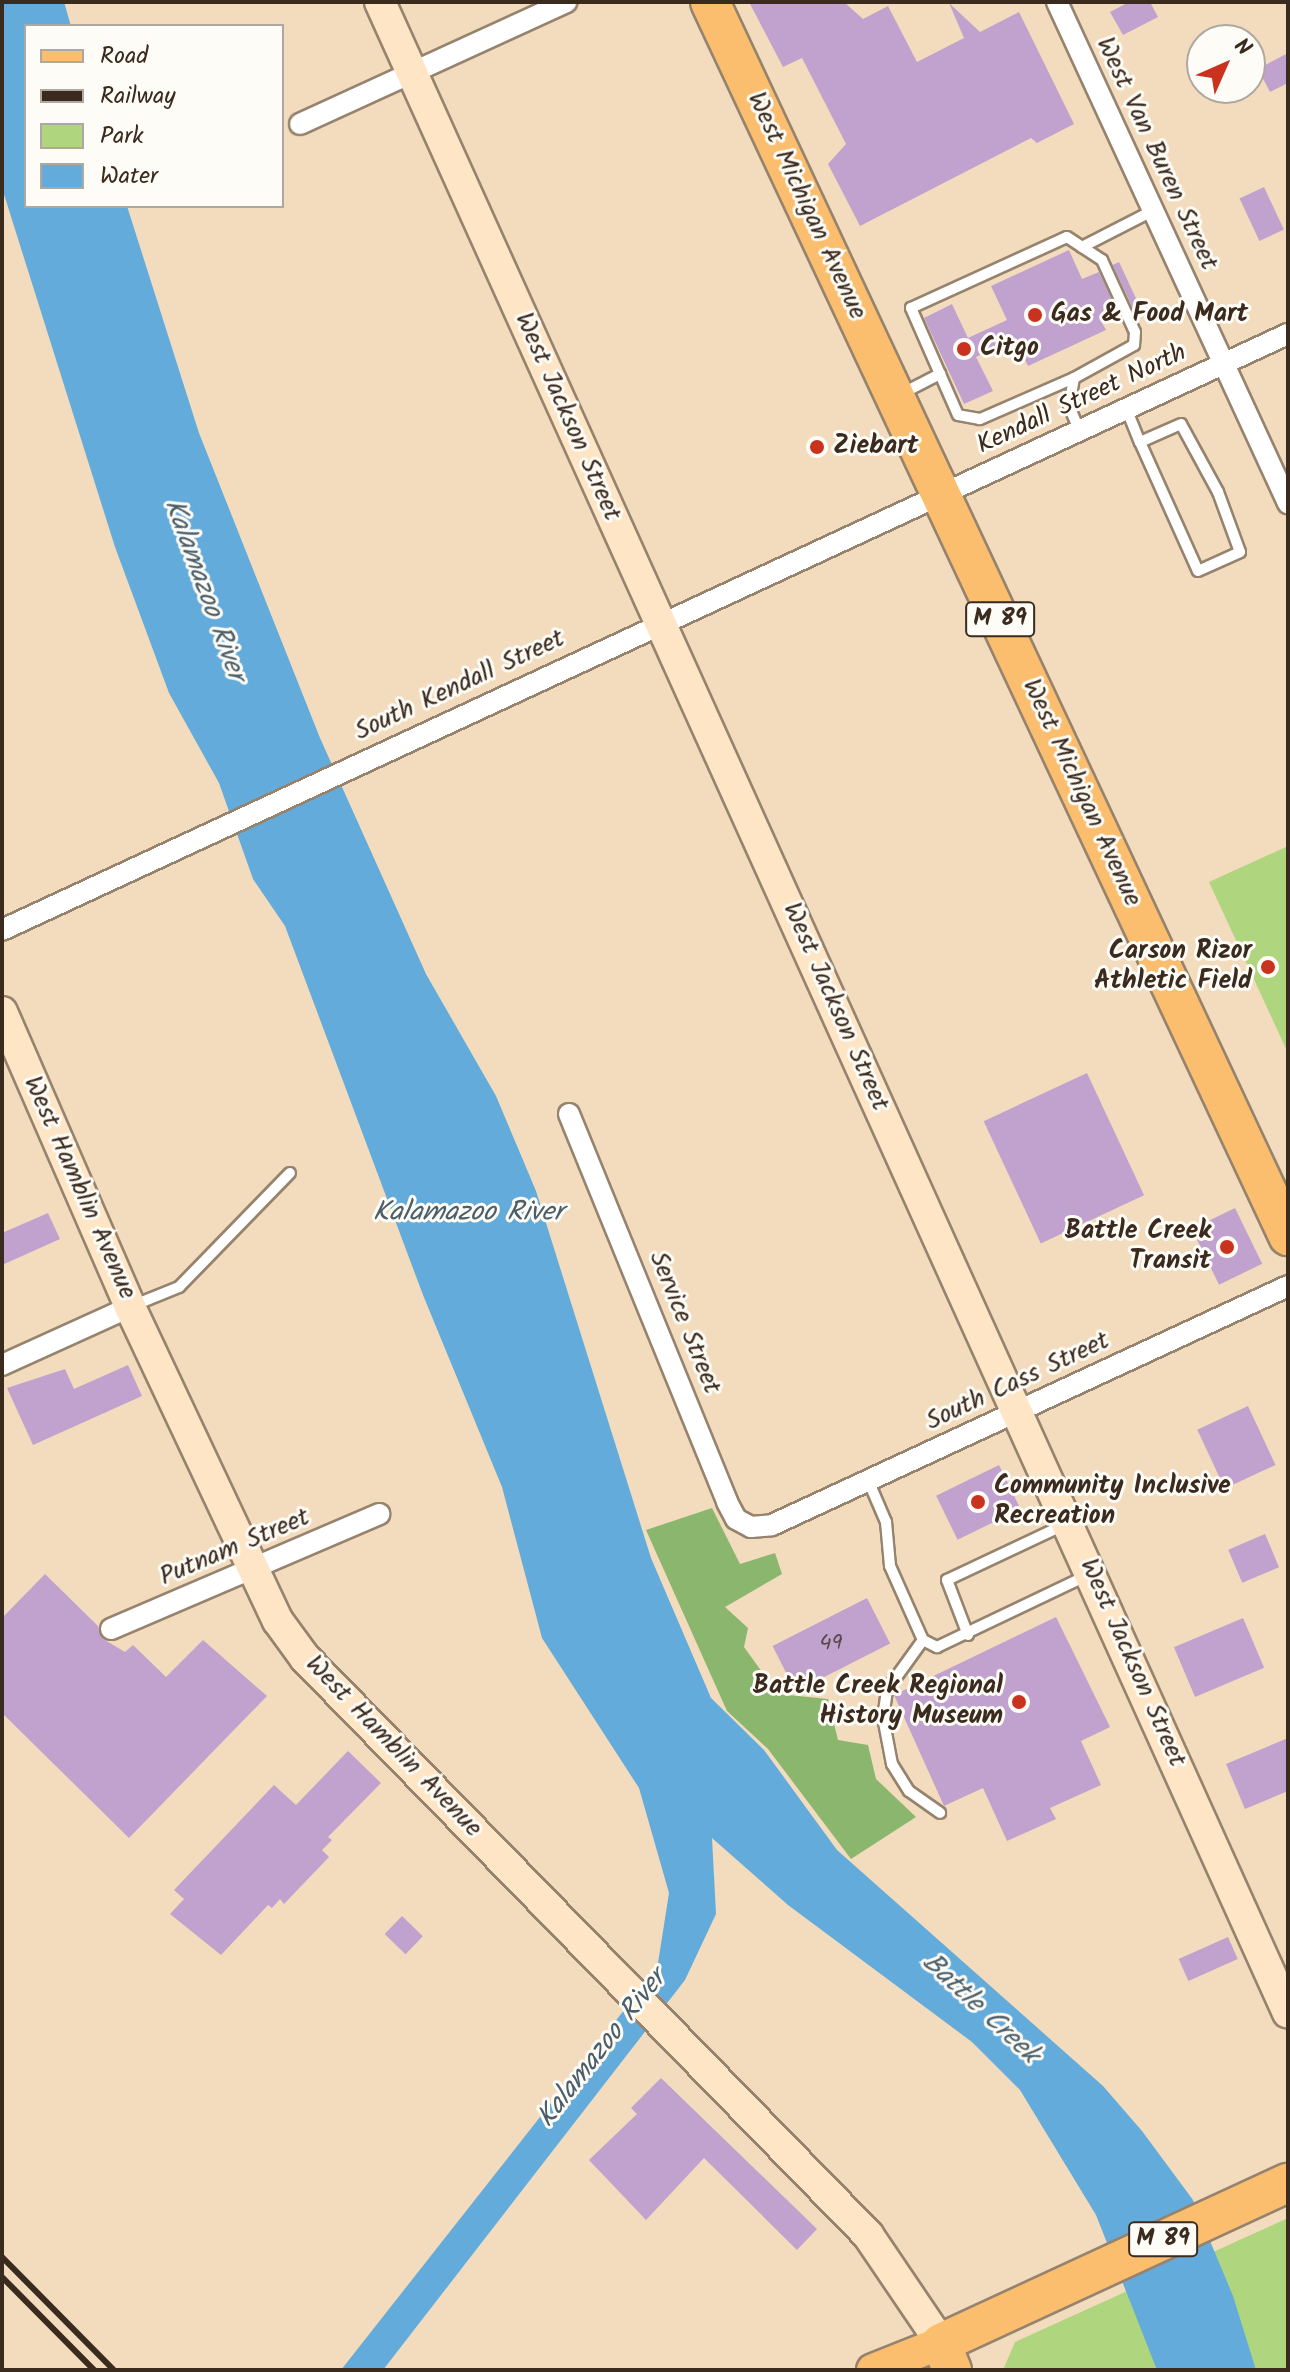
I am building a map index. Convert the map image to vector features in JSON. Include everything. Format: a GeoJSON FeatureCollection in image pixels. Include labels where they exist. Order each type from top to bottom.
{"type":"FeatureCollection","features":[{"type":"Feature","properties":{"kind":"highway","name":"West Michigan Avenue"},"geometry":{"type":"LineString","coordinates":[[710,2],[1288,1236]]}},
{"type":"Feature","properties":{"kind":"highway","name":"M 89"},"geometry":{"type":"LineString","coordinates":[[946,2356],[1088,2274],[1288,2183]]}},
{"type":"Feature","properties":{"kind":"main road","name":"M 89"},"geometry":{"type":"LineString","coordinates":[[873,2370],[946,2356]]}},
{"type":"Feature","properties":{"kind":"street","name":"West Jackson Street"},"geometry":{"type":"LineString","coordinates":[[380,2],[1019,1409],[1288,2013]]}},
{"type":"Feature","properties":{"kind":"street"},"geometry":{"type":"LineString","coordinates":[[300,124],[566,2]]}},
{"type":"Feature","properties":{"kind":"street","name":"West Van Buren Street"},"geometry":{"type":"LineString","coordinates":[[1057,2],[1288,503]]}},
{"type":"Feature","properties":{"kind":"street","name":"Kendall Street North"},"geometry":{"type":"LineString","coordinates":[[942,494],[1288,334]]}},
{"type":"Feature","properties":{"kind":"street","name":"South Kendall Street"},"geometry":{"type":"LineString","coordinates":[[2,930],[660,622],[942,494]]}},
{"type":"Feature","properties":{"kind":"street","name":"West Hamblin Avenue"},"geometry":{"type":"LineString","coordinates":[[2,1012],[130,1307],[256,1568],[278,1621],[305,1658],[665,2022],[868,2235],[946,2356]]}},
{"type":"Feature","properties":{"kind":"street","name":"Service Street"},"geometry":{"type":"LineString","coordinates":[[569,1114],[727,1502],[736,1519],[751,1527],[770,1526]]}},
{"type":"Feature","properties":{"kind":"street","name":"South Cass Street"},"geometry":{"type":"LineString","coordinates":[[770,1526],[1288,1286]]}},
{"type":"Feature","properties":{"kind":"street"},"geometry":{"type":"LineString","coordinates":[[2,1365],[130,1307]]}},
{"type":"Feature","properties":{"kind":"street","name":"Putnam Street"},"geometry":{"type":"LineString","coordinates":[[111,1629],[379,1514]]}},
{"type":"Feature","properties":{"kind":"lane"},"geometry":{"type":"LineString","coordinates":[[1082,247],[1154,210]]}},
{"type":"Feature","properties":{"kind":"lane"},"geometry":{"type":"LineString","coordinates":[[1067,237],[1102,260],[1135,332],[1134,345],[1122,356],[980,419],[958,415],[940,374],[911,308],[1067,237]]}},
{"type":"Feature","properties":{"kind":"lane"},"geometry":{"type":"LineString","coordinates":[[896,396],[940,374]]}},
{"type":"Feature","properties":{"kind":"lane"},"geometry":{"type":"LineString","coordinates":[[1074,378],[1069,406],[1079,430]]}},
{"type":"Feature","properties":{"kind":"lane"},"geometry":{"type":"LineString","coordinates":[[1126,408],[1140,442],[1198,571],[1240,552],[1218,492],[1181,424],[1140,442]]}},
{"type":"Feature","properties":{"kind":"lane"},"geometry":{"type":"LineString","coordinates":[[130,1307],[179,1287],[290,1173]]}},
{"type":"Feature","properties":{"kind":"lane"},"geometry":{"type":"LineString","coordinates":[[868,1480],[886,1522],[890,1566],[923,1640],[937,1647],[968,1635],[1092,1573]]}},
{"type":"Feature","properties":{"kind":"lane"},"geometry":{"type":"LineString","coordinates":[[968,1635],[947,1580],[1069,1523]]}},
{"type":"Feature","properties":{"kind":"lane"},"geometry":{"type":"LineString","coordinates":[[923,1640],[887,1690],[883,1717],[892,1764],[909,1791],[940,1813]]}},
{"type":"Feature","properties":{"kind":"green space","name":"Carson Rizor Athletic Field"},"geometry":{"type":"Polygon","coordinates":[[[1288,846],[1288,1053],[1209,882],[1288,846]]]}},
{"type":"Feature","properties":{"kind":"green space"},"geometry":{"type":"Polygon","coordinates":[[[712,1508],[740,1564],[775,1553],[782,1574],[725,1607],[748,1628],[744,1647],[778,1694],[828,1699],[838,1740],[868,1745],[876,1779],[916,1817],[851,1859],[768,1749],[727,1711],[646,1530],[712,1508]]]}},
{"type":"Feature","properties":{"kind":"green space"},"geometry":{"type":"Polygon","coordinates":[[[1288,2218],[1288,2370],[1003,2370],[1015,2342],[1288,2218]]]}},
{"type":"Feature","properties":{"kind":"water","name":"Kalamazoo River"},"geometry":{"type":"Polygon","coordinates":[[[2,2],[64,2],[70,24],[24,24],[24,208],[128,208],[199,433],[320,738],[426,974],[496,1096],[536,1191],[651,1558],[711,1698],[764,1750],[837,1850],[1103,2086],[1142,2131],[1193,2200],[1233,2296],[1256,2370],[1157,2370],[1096,2215],[1020,2090],[972,2042],[788,1905],[712,1838],[716,1914],[685,1980],[383,2370],[341,2370],[647,1981],[658,1963],[669,1893],[639,1788],[542,1638],[502,1487],[423,1295],[285,926],[253,879],[219,783],[169,693],[115,547],[2,188],[2,2]]]}},
{"type":"Feature","properties":{"kind":"building"},"geometry":{"type":"Polygon","coordinates":[[[749,2],[844,2],[863,19],[888,6],[917,62],[964,38],[949,3],[980,32],[1019,12],[1074,124],[1037,143],[1031,138],[860,226],[828,164],[846,144],[802,58],[783,67],[749,2]]]}},
{"type":"Feature","properties":{"kind":"building"},"geometry":{"type":"Polygon","coordinates":[[[1129,2],[1150,2],[1158,17],[1123,35],[1110,12],[1129,2]]]}},
{"type":"Feature","properties":{"kind":"building"},"geometry":{"type":"Polygon","coordinates":[[[1288,53],[1288,83],[1270,92],[1266,84],[1266,65],[1288,53]]]}},
{"type":"Feature","properties":{"kind":"building"},"geometry":{"type":"Polygon","coordinates":[[[1264,187],[1284,230],[1259,241],[1240,198],[1264,187]]]}},
{"type":"Feature","properties":{"kind":"building"},"geometry":{"type":"Polygon","coordinates":[[[1069,250],[1082,279],[1099,272],[1118,313],[1101,321],[1106,330],[1028,366],[1015,339],[976,357],[993,391],[964,404],[924,318],[952,304],[968,338],[1007,320],[991,286],[1069,250]]]}},
{"type":"Feature","properties":{"kind":"building"},"geometry":{"type":"Polygon","coordinates":[[[1119,262],[1139,305],[1133,308],[1113,265],[1119,262]]]}},
{"type":"Feature","properties":{"kind":"building"},"geometry":{"type":"Polygon","coordinates":[[[1087,1073],[1144,1195],[1041,1244],[984,1121],[1087,1073]]]}},
{"type":"Feature","properties":{"kind":"building","name":"Battle Creek Transit"},"geometry":{"type":"Polygon","coordinates":[[[1235,1208],[1262,1264],[1219,1285],[1192,1229],[1235,1208]]]}},
{"type":"Feature","properties":{"kind":"building"},"geometry":{"type":"Polygon","coordinates":[[[48,1213],[60,1239],[2,1265],[2,1233],[48,1213]]]}},
{"type":"Feature","properties":{"kind":"building"},"geometry":{"type":"Polygon","coordinates":[[[128,1365],[142,1396],[33,1445],[7,1388],[65,1369],[74,1389],[128,1365]]]}},
{"type":"Feature","properties":{"kind":"building"},"geometry":{"type":"Polygon","coordinates":[[[1248,1406],[1275,1465],[1225,1489],[1197,1430],[1248,1406]]]}},
{"type":"Feature","properties":{"kind":"building","name":"Community Inclusive Recreation"},"geometry":{"type":"Polygon","coordinates":[[[999,1465],[1020,1509],[958,1540],[936,1496],[999,1465]]]}},
{"type":"Feature","properties":{"kind":"building"},"geometry":{"type":"Polygon","coordinates":[[[1265,1534],[1279,1567],[1242,1583],[1228,1550],[1265,1534]]]}},
{"type":"Feature","properties":{"kind":"building"},"geometry":{"type":"Polygon","coordinates":[[[45,1574],[98,1626],[103,1639],[125,1652],[133,1645],[166,1677],[203,1640],[267,1696],[129,1838],[2,1713],[2,1618],[45,1574]]]}},
{"type":"Feature","properties":{"kind":"building"},"geometry":{"type":"Polygon","coordinates":[[[867,1598],[890,1643],[796,1692],[773,1646],[867,1598]]]}},
{"type":"Feature","properties":{"kind":"building"},"geometry":{"type":"Polygon","coordinates":[[[1056,1617],[1110,1727],[1081,1741],[1101,1785],[1050,1808],[1056,1819],[1007,1841],[983,1788],[944,1806],[894,1695],[1056,1617]]]}},
{"type":"Feature","properties":{"kind":"building"},"geometry":{"type":"Polygon","coordinates":[[[1243,1618],[1264,1668],[1195,1697],[1174,1647],[1243,1618]]]}},
{"type":"Feature","properties":{"kind":"building"},"geometry":{"type":"Polygon","coordinates":[[[1288,1738],[1288,1791],[1245,1809],[1226,1764],[1288,1738]]]}},
{"type":"Feature","properties":{"kind":"building"},"geometry":{"type":"Polygon","coordinates":[[[348,1751],[381,1783],[328,1837],[332,1840],[322,1850],[329,1857],[284,1904],[280,1899],[272,1908],[268,1905],[221,1955],[170,1914],[184,1899],[174,1890],[274,1785],[296,1805],[348,1751]]]}},
{"type":"Feature","properties":{"kind":"building"},"geometry":{"type":"Polygon","coordinates":[[[402,1916],[423,1936],[405,1954],[385,1934],[402,1916]]]}},
{"type":"Feature","properties":{"kind":"building"},"geometry":{"type":"Polygon","coordinates":[[[1228,1937],[1238,1959],[1188,1981],[1179,1959],[1228,1937]]]}},
{"type":"Feature","properties":{"kind":"building"},"geometry":{"type":"Polygon","coordinates":[[[661,2078],[817,2229],[797,2250],[704,2158],[646,2220],[589,2160],[637,2114],[631,2108],[661,2078]]]}},
{"type":"Feature","properties":{"kind":"railway"},"geometry":{"type":"LineString","coordinates":[[2,2257],[114,2370]]}},
{"type":"Feature","properties":{"kind":"railway"},"geometry":{"type":"LineString","coordinates":[[2,2277],[94,2370]]}},
{"type":"Feature","properties":{"kind":"place","name":"Gas & Food Mart"},"geometry":{"type":"Point","coordinates":[1035,315]}},
{"type":"Feature","properties":{"kind":"place","name":"Citgo"},"geometry":{"type":"Point","coordinates":[964,349]}},
{"type":"Feature","properties":{"kind":"place","name":"Ziebart"},"geometry":{"type":"Point","coordinates":[817,447]}},
{"type":"Feature","properties":{"kind":"place","name":"Carson Rizor Athletic Field"},"geometry":{"type":"Point","coordinates":[1268,967]}},
{"type":"Feature","properties":{"kind":"place","name":"Battle Creek Transit"},"geometry":{"type":"Point","coordinates":[1227,1247]}},
{"type":"Feature","properties":{"kind":"place","name":"Community Inclusive Recreation"},"geometry":{"type":"Point","coordinates":[978,1502]}},
{"type":"Feature","properties":{"kind":"place","name":"Battle Creek Regional History Museum"},"geometry":{"type":"Point","coordinates":[1019,1702]}},
{"type":"Feature","properties":{"kind":"water label","name":"Battle Creek"},"geometry":{"type":"Point","coordinates":[980,2009]}}]}
